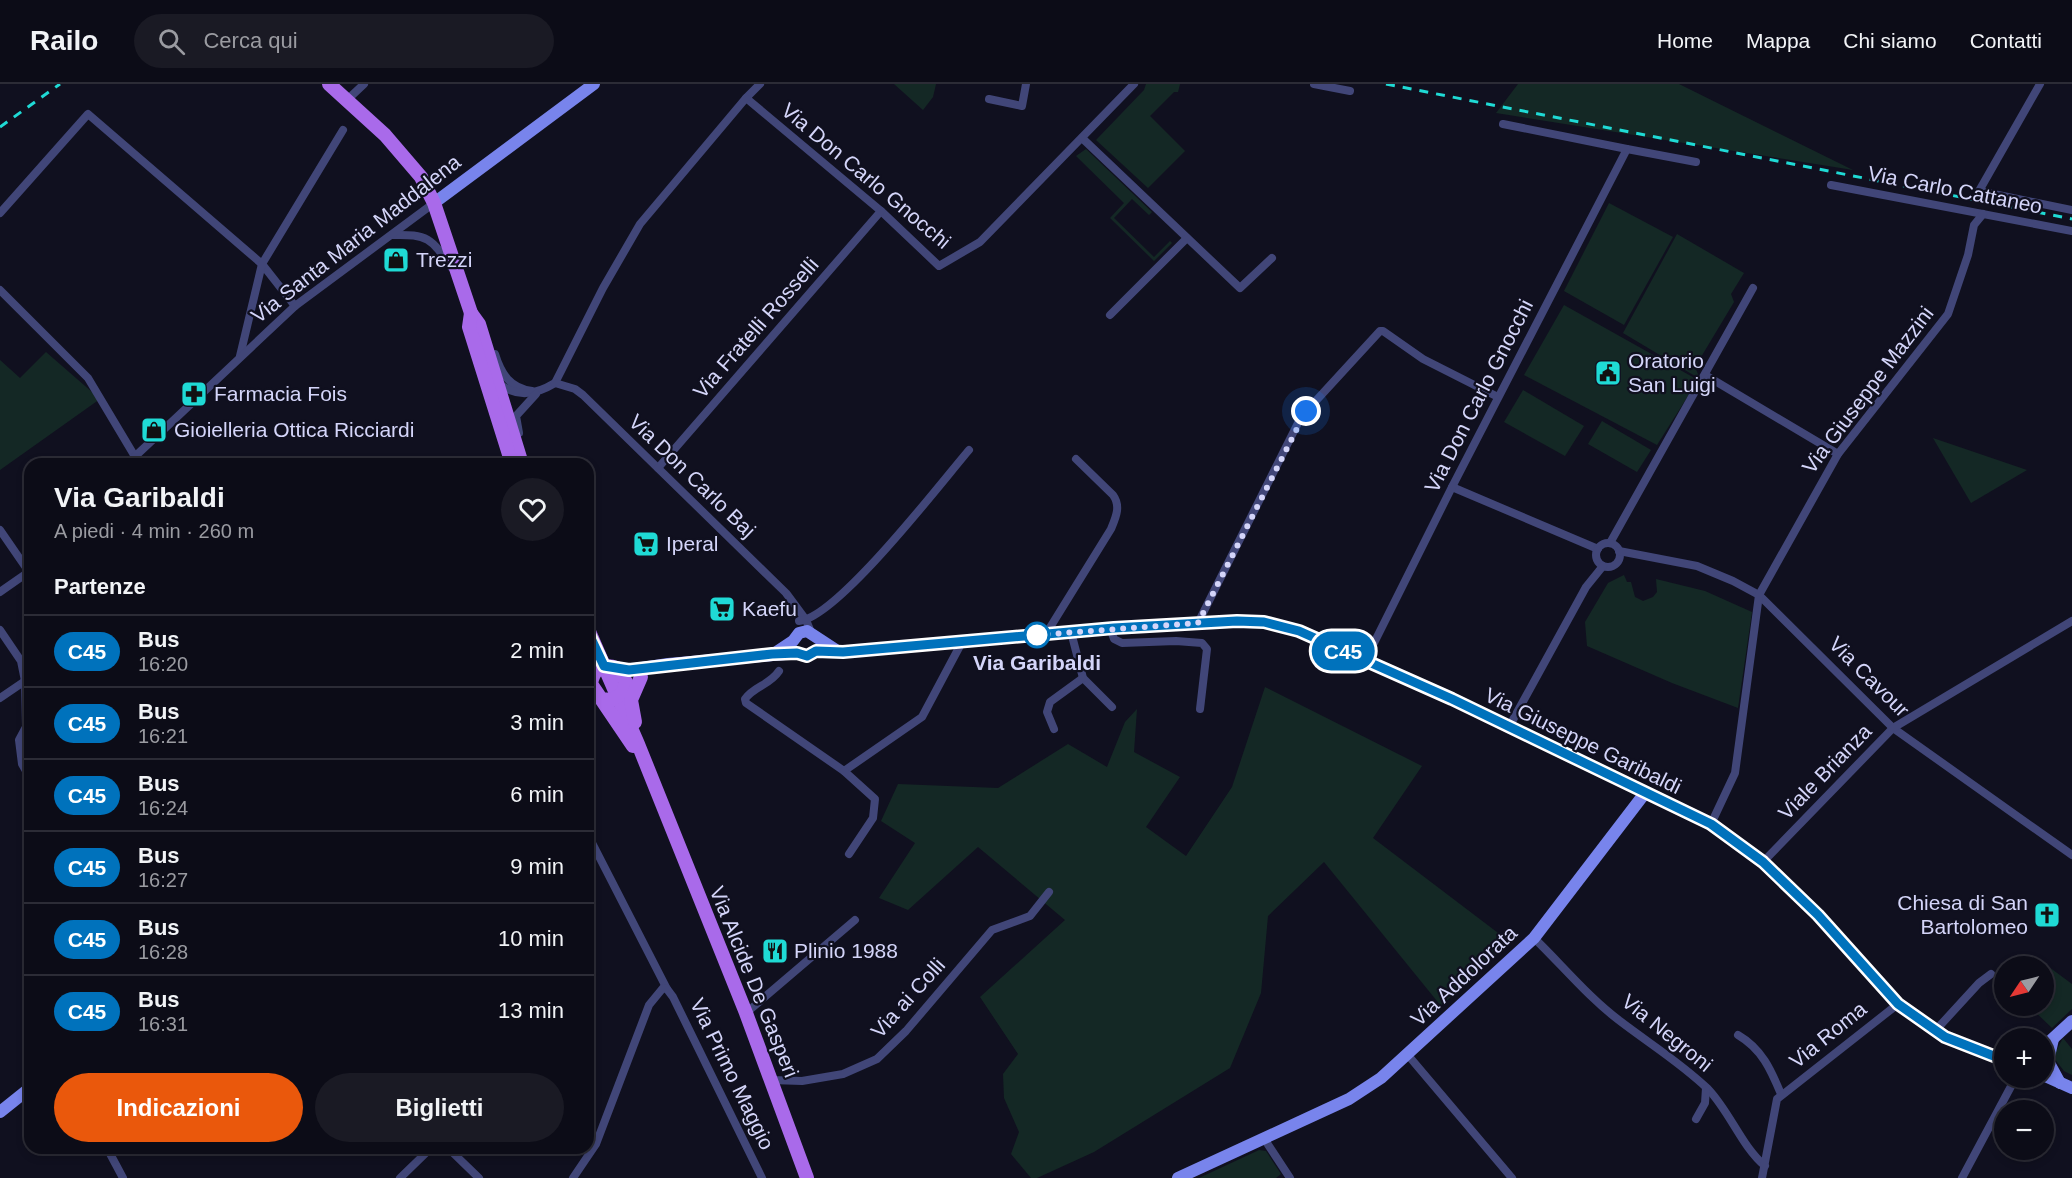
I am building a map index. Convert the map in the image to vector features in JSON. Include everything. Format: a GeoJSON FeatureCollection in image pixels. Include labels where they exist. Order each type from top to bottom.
{"type":"FeatureCollection","features":[{"type":"Feature","properties":{"kind":"main road"},"geometry":{"type":"LineString","coordinates":[[329,84],[400,150],[421,177],[434,203],[471,313],[510,458]]}},
{"type":"Feature","properties":{"kind":"main road"},"geometry":{"type":"LineString","coordinates":[[475,328],[489,371],[500,378],[520,458]]}},
{"type":"Feature","properties":{"kind":"main road","name":"Via Alcide De Gasperi"},"geometry":{"type":"LineString","coordinates":[[594,645],[606,668],[606,694],[635,745],[667,821],[746,1013],[807,1178]]}},
{"type":"Feature","properties":{"kind":"main road"},"geometry":{"type":"LineString","coordinates":[[594,677],[606,668]]}},
{"type":"Feature","properties":{"kind":"main road"},"geometry":{"type":"LineString","coordinates":[[635,745],[640,735],[631,700],[641,676]]}},
{"type":"Feature","properties":{"kind":"main road"},"geometry":{"type":"LineString","coordinates":[[594,680],[606,694]]}},
{"type":"Feature","properties":{"kind":"street"},"geometry":{"type":"LineString","coordinates":[[347,100],[364,84]]}},
{"type":"Feature","properties":{"kind":"street","name":"Via Santa Maria Maddalena"},"geometry":{"type":"LineString","coordinates":[[132,458],[295,306],[594,84]]}},
{"type":"Feature","properties":{"kind":"street"},"geometry":{"type":"LineString","coordinates":[[527,458],[516,416],[524,404],[538,392],[555,383],[603,288],[640,224],[760,84]]}},
{"type":"Feature","properties":{"kind":"street"},"geometry":{"type":"LineString","coordinates":[[989,99],[1022,106],[1026,84]]}},
{"type":"Feature","properties":{"kind":"street","name":"Via Don Carlo Gnocchi"},"geometry":{"type":"LineString","coordinates":[[746,98],[881,211],[939,266],[980,242],[1134,84]]}},
{"type":"Feature","properties":{"kind":"street"},"geometry":{"type":"LineString","coordinates":[[1314,84],[1350,91]]}},
{"type":"Feature","properties":{"kind":"street"},"geometry":{"type":"LineString","coordinates":[[2040,84],[1979,191],[2072,210]]}},
{"type":"Feature","properties":{"kind":"street"},"geometry":{"type":"LineString","coordinates":[[0,213],[88,114],[262,264],[295,306]]}},
{"type":"Feature","properties":{"kind":"street"},"geometry":{"type":"LineString","coordinates":[[1503,124],[1696,162]]}},
{"type":"Feature","properties":{"kind":"street"},"geometry":{"type":"LineString","coordinates":[[239,356],[262,264],[343,130]]}},
{"type":"Feature","properties":{"kind":"street"},"geometry":{"type":"LineString","coordinates":[[1082,138],[1240,288],[1272,258]]}},
{"type":"Feature","properties":{"kind":"street","name":"Via Don Carlo Gnocchi"},"geometry":{"type":"LineString","coordinates":[[1365,661],[1498,397],[1627,149]]}},
{"type":"Feature","properties":{"kind":"street","name":"Via Carlo Cattaneo"},"geometry":{"type":"LineString","coordinates":[[1831,184],[2072,231]]}},
{"type":"Feature","properties":{"kind":"street","name":"Via Fratelli Rosselli"},"geometry":{"type":"LineString","coordinates":[[658,468],[881,211]]}},
{"type":"Feature","properties":{"kind":"street","name":"Via Giuseppe Mazzini"},"geometry":{"type":"LineString","coordinates":[[1711,824],[1735,773],[1759,595],[1838,454],[1945,319],[1968,255],[1974,225],[1983,214]]}},
{"type":"Feature","properties":{"kind":"street"},"geometry":{"type":"LineString","coordinates":[[392,235],[418,234],[429,238],[459,278]]}},
{"type":"Feature","properties":{"kind":"street"},"geometry":{"type":"LineString","coordinates":[[1110,315],[1187,238]]}},
{"type":"Feature","properties":{"kind":"street"},"geometry":{"type":"LineString","coordinates":[[1601,566],[1612,566],[1615,548],[1753,288]]}},
{"type":"Feature","properties":{"kind":"street"},"geometry":{"type":"LineString","coordinates":[[0,290],[88,378],[134,455]]}},
{"type":"Feature","properties":{"kind":"street"},"geometry":{"type":"LineString","coordinates":[[1198,623],[1301,417],[1380,332],[1383,331],[1438,367],[1498,397]]}},
{"type":"Feature","properties":{"kind":"street"},"geometry":{"type":"LineString","coordinates":[[1705,375],[1838,454]]}},
{"type":"Feature","properties":{"kind":"street"},"geometry":{"type":"LineString","coordinates":[[500,378],[520,394],[538,392]]}},
{"type":"Feature","properties":{"kind":"street","name":"Via Don Carlo Baj"},"geometry":{"type":"LineString","coordinates":[[555,383],[575,389],[583,395],[786,593],[796,607],[806,636]]}},
{"type":"Feature","properties":{"kind":"street"},"geometry":{"type":"LineString","coordinates":[[806,636],[828,606],[874,561],[969,450]]}},
{"type":"Feature","properties":{"kind":"street"},"geometry":{"type":"LineString","coordinates":[[1046,634],[1111,529],[1117,515],[1117,500],[1076,459]]}},
{"type":"Feature","properties":{"kind":"street"},"geometry":{"type":"LineString","coordinates":[[1452,487],[1595,549],[1601,566]]}},
{"type":"Feature","properties":{"kind":"street"},"geometry":{"type":"LineString","coordinates":[[0,530],[24,564]]}},
{"type":"Feature","properties":{"kind":"street"},"geometry":{"type":"LineString","coordinates":[[1595,549],[1603,544],[1615,548]]}},
{"type":"Feature","properties":{"kind":"street","name":"Via Cavour"},"geometry":{"type":"LineString","coordinates":[[1615,548],[1630,555],[1697,566],[1759,595],[1893,728],[2072,855]]}},
{"type":"Feature","properties":{"kind":"street"},"geometry":{"type":"LineString","coordinates":[[1509,727],[1601,566]]}},
{"type":"Feature","properties":{"kind":"street"},"geometry":{"type":"LineString","coordinates":[[0,592],[24,575]]}},
{"type":"Feature","properties":{"kind":"street"},"geometry":{"type":"LineString","coordinates":[[806,636],[828,606]]}},
{"type":"Feature","properties":{"kind":"street","name":"Viale Brianza"},"geometry":{"type":"LineString","coordinates":[[1763,862],[1893,728],[2072,621]]}},
{"type":"Feature","properties":{"kind":"street","name":"Via Giuseppe Garibaldi"},"geometry":{"type":"LineString","coordinates":[[655,668],[669,664],[772,654],[806,636],[843,652],[1110,628],[1198,623],[1264,622],[1299,631],[1509,727],[1711,824],[1763,862],[1818,915],[1898,1004],[1954,1042],[1994,1056]]}},
{"type":"Feature","properties":{"kind":"street"},"geometry":{"type":"LineString","coordinates":[[1110,628],[1114,639],[1122,643],[1176,640],[1202,643],[1207,649],[1200,709]]}},
{"type":"Feature","properties":{"kind":"street"},"geometry":{"type":"LineString","coordinates":[[0,630],[21,661],[24,676]]}},
{"type":"Feature","properties":{"kind":"street"},"geometry":{"type":"LineString","coordinates":[[1071,632],[1083,678],[1112,707]]}},
{"type":"Feature","properties":{"kind":"street"},"geometry":{"type":"LineString","coordinates":[[844,771],[922,717],[962,642]]}},
{"type":"Feature","properties":{"kind":"street"},"geometry":{"type":"LineString","coordinates":[[606,668],[655,668]]}},
{"type":"Feature","properties":{"kind":"street"},"geometry":{"type":"LineString","coordinates":[[606,694],[655,668]]}},
{"type":"Feature","properties":{"kind":"street"},"geometry":{"type":"LineString","coordinates":[[779,671],[772,681],[748,695],[744,699],[746,703],[844,771],[875,799],[873,818],[849,854]]}},
{"type":"Feature","properties":{"kind":"street"},"geometry":{"type":"LineString","coordinates":[[1053,729],[1047,712],[1050,702],[1083,678]]}},
{"type":"Feature","properties":{"kind":"street"},"geometry":{"type":"LineString","coordinates":[[0,698],[24,682]]}},
{"type":"Feature","properties":{"kind":"street"},"geometry":{"type":"LineString","coordinates":[[24,731],[19,740],[21,764],[24,769]]}},
{"type":"Feature","properties":{"kind":"street","name":"Via Addolorata"},"geometry":{"type":"LineString","coordinates":[[1178,1178],[1265,1140],[1365,1090],[1534,938],[1645,793]]}},
{"type":"Feature","properties":{"kind":"street"},"geometry":{"type":"LineString","coordinates":[[594,847],[668,989]]}},
{"type":"Feature","properties":{"kind":"street","name":"Via ai Colli"},"geometry":{"type":"LineString","coordinates":[[771,1080],[802,1082],[843,1074],[877,1059],[906,1031],[992,930],[1030,916],[1048,892]]}},
{"type":"Feature","properties":{"kind":"street"},"geometry":{"type":"LineString","coordinates":[[746,1013],[855,920]]}},
{"type":"Feature","properties":{"kind":"street","name":"Via Negroni"},"geometry":{"type":"LineString","coordinates":[[1534,938],[1619,1020],[1676,1060],[1706,1088],[1724,1107],[1757,1160],[1765,1167]]}},
{"type":"Feature","properties":{"kind":"street"},"geometry":{"type":"LineString","coordinates":[[1935,1031],[1979,983],[1991,974]]}},
{"type":"Feature","properties":{"kind":"street","name":"Via Primo Maggio"},"geometry":{"type":"LineString","coordinates":[[594,1147],[652,999],[658,990],[668,989],[744,1136],[762,1178]]}},
{"type":"Feature","properties":{"kind":"street","name":"Via Roma"},"geometry":{"type":"LineString","coordinates":[[1781,1094],[1898,1004]]}},
{"type":"Feature","properties":{"kind":"street"},"geometry":{"type":"LineString","coordinates":[[2054,1038],[2072,1022]]}},
{"type":"Feature","properties":{"kind":"street"},"geometry":{"type":"LineString","coordinates":[[1738,1035],[1761,1054],[1774,1074],[1781,1094],[1775,1102],[1765,1167],[1761,1178]]}},
{"type":"Feature","properties":{"kind":"street"},"geometry":{"type":"LineString","coordinates":[[1407,1054],[1512,1178]]}},
{"type":"Feature","properties":{"kind":"street"},"geometry":{"type":"LineString","coordinates":[[2054,1069],[2066,1086]]}},
{"type":"Feature","properties":{"kind":"street"},"geometry":{"type":"LineString","coordinates":[[1696,1119],[1705,1103],[1706,1088]]}},
{"type":"Feature","properties":{"kind":"street"},"geometry":{"type":"LineString","coordinates":[[1962,1178],[2010,1088]]}},
{"type":"Feature","properties":{"kind":"street"},"geometry":{"type":"LineString","coordinates":[[0,1113],[24,1093]]}},
{"type":"Feature","properties":{"kind":"street"},"geometry":{"type":"LineString","coordinates":[[1265,1140],[1290,1178]]}},
{"type":"Feature","properties":{"kind":"street"},"geometry":{"type":"LineString","coordinates":[[110,1154],[123,1178]]}},
{"type":"Feature","properties":{"kind":"street"},"geometry":{"type":"LineString","coordinates":[[400,1178],[425,1154]]}},
{"type":"Feature","properties":{"kind":"street"},"geometry":{"type":"LineString","coordinates":[[454,1154],[479,1178]]}},
{"type":"Feature","properties":{"kind":"street","name":"Via Primo Maggio"},"geometry":{"type":"LineString","coordinates":[[573,1178],[589,1154]]}},
{"type":"Feature","properties":{"kind":"green space"},"geometry":{"type":"Polygon","coordinates":[[[894,84],[936,84],[933,97],[923,110],[894,84]]]}},
{"type":"Feature","properties":{"kind":"green space"},"geometry":{"type":"Polygon","coordinates":[[[1146,84],[1180,84],[1178,92],[1174,92],[1150,116],[1185,151],[1148,188],[1096,140],[1144,90],[1146,84]]]}},
{"type":"Feature","properties":{"kind":"green space"},"geometry":{"type":"Polygon","coordinates":[[[1518,84],[1679,84],[1853,170],[1496,113],[1518,84]]]}},
{"type":"Feature","properties":{"kind":"green space"},"geometry":{"type":"Polygon","coordinates":[[[1086,149],[1152,212],[1149,215],[1132,199],[1114,218],[1154,257],[1170,241],[1172,243],[1154,261],[1110,218],[1124,203],[1076,156],[1086,149]]]}},
{"type":"Feature","properties":{"kind":"green space"},"geometry":{"type":"Polygon","coordinates":[[[1609,203],[1673,237],[1624,325],[1564,291],[1609,203]]]}},
{"type":"Feature","properties":{"kind":"green space"},"geometry":{"type":"Polygon","coordinates":[[[1677,234],[1744,273],[1731,294],[1734,302],[1695,367],[1700,379],[1623,333],[1677,234]]]}},
{"type":"Feature","properties":{"kind":"green space"},"geometry":{"type":"Polygon","coordinates":[[[1564,305],[1698,380],[1657,445],[1524,375],[1564,305]]]}},
{"type":"Feature","properties":{"kind":"green space"},"geometry":{"type":"Polygon","coordinates":[[[46,352],[100,399],[0,470],[0,360],[20,378],[46,352]]]}},
{"type":"Feature","properties":{"kind":"green space"},"geometry":{"type":"Polygon","coordinates":[[[1523,390],[1584,426],[1565,456],[1504,422],[1523,390]]]}},
{"type":"Feature","properties":{"kind":"green space"},"geometry":{"type":"Polygon","coordinates":[[[1602,421],[1651,450],[1637,472],[1588,444],[1602,421]]]}},
{"type":"Feature","properties":{"kind":"green space"},"geometry":{"type":"Polygon","coordinates":[[[1933,438],[2027,470],[1971,503],[1933,438]]]}},
{"type":"Feature","properties":{"kind":"green space"},"geometry":{"type":"Polygon","coordinates":[[[1624,575],[1627,582],[1631,582],[1635,597],[1643,601],[1653,597],[1657,592],[1656,579],[1705,591],[1752,612],[1738,708],[1672,683],[1587,646],[1585,622],[1608,583],[1624,575]]]}},
{"type":"Feature","properties":{"kind":"green space"},"geometry":{"type":"Polygon","coordinates":[[[1265,687],[1422,766],[1373,838],[1510,942],[1441,1006],[1324,862],[1268,916],[1261,993],[1230,1068],[1094,1152],[1037,1178],[1031,1178],[1011,1154],[1019,1132],[1004,1098],[1003,1074],[1018,1054],[980,997],[1065,920],[978,847],[908,910],[879,898],[915,843],[881,821],[898,784],[998,788],[1068,744],[1107,767],[1125,722],[1137,709],[1134,752],[1180,777],[1146,827],[1186,856],[1232,787],[1265,687]]]}},
{"type":"Feature","properties":{"kind":"green space"},"geometry":{"type":"Polygon","coordinates":[[[2054,971],[2072,984],[2072,1009],[2052,1028],[2039,1016],[2054,1016],[2054,971]]]}},
{"type":"Feature","properties":{"kind":"green space"},"geometry":{"type":"Polygon","coordinates":[[[2063,1038],[2072,1049],[2072,1075],[2064,1071],[2054,1055],[2063,1038]]]}},
{"type":"Feature","properties":{"kind":"green space"},"geometry":{"type":"Polygon","coordinates":[[[1259,1150],[1266,1151],[1281,1174],[1276,1178],[1199,1178],[1259,1150]]]}},
{"type":"Feature","properties":{"kind":"railway"},"geometry":{"type":"LineString","coordinates":[[0,127],[60,84]]}},
{"type":"Feature","properties":{"kind":"railway"},"geometry":{"type":"LineString","coordinates":[[1386,84],[2072,219]]}},
{"type":"Feature","properties":{"kind":"bus line","name":"C45"},"geometry":{"type":"LineString","coordinates":[[594,643],[604,666],[629,670],[772,654],[797,653],[811,656],[816,651],[843,652],[1135,626],[1237,621],[1264,622],[1299,631],[1452,699],[1711,824],[1763,862],[1818,915],[1898,1004],[1945,1037],[1994,1056]]}},
{"type":"Feature","properties":{"kind":"place","name":"Trezzi"},"geometry":{"type":"Point","coordinates":[396,260]}},
{"type":"Feature","properties":{"kind":"place","name":"Oratorio San Luigi"},"geometry":{"type":"Point","coordinates":[1608,373]}},
{"type":"Feature","properties":{"kind":"place","name":"Farmacia Fois"},"geometry":{"type":"Point","coordinates":[194,394]}},
{"type":"Feature","properties":{"kind":"place","name":"Gioielleria Ottica Ricciardi"},"geometry":{"type":"Point","coordinates":[154,430]}},
{"type":"Feature","properties":{"kind":"place","name":"Iperal"},"geometry":{"type":"Point","coordinates":[646,544]}},
{"type":"Feature","properties":{"kind":"place","name":"Kaefu"},"geometry":{"type":"Point","coordinates":[722,609]}},
{"type":"Feature","properties":{"kind":"place","name":"Via Garibaldi"},"geometry":{"type":"Point","coordinates":[1037,635]}},
{"type":"Feature","properties":{"kind":"place","name":"Chiesa di San Bartolomeo"},"geometry":{"type":"Point","coordinates":[2047,915]}},
{"type":"Feature","properties":{"kind":"place","name":"Plinio 1988"},"geometry":{"type":"Point","coordinates":[775,951]}},
{"type":"Feature","properties":{"kind":"route"},"geometry":{"type":"LineString","coordinates":[[1037,635],[1198,623],[1306,411]]}}]}
